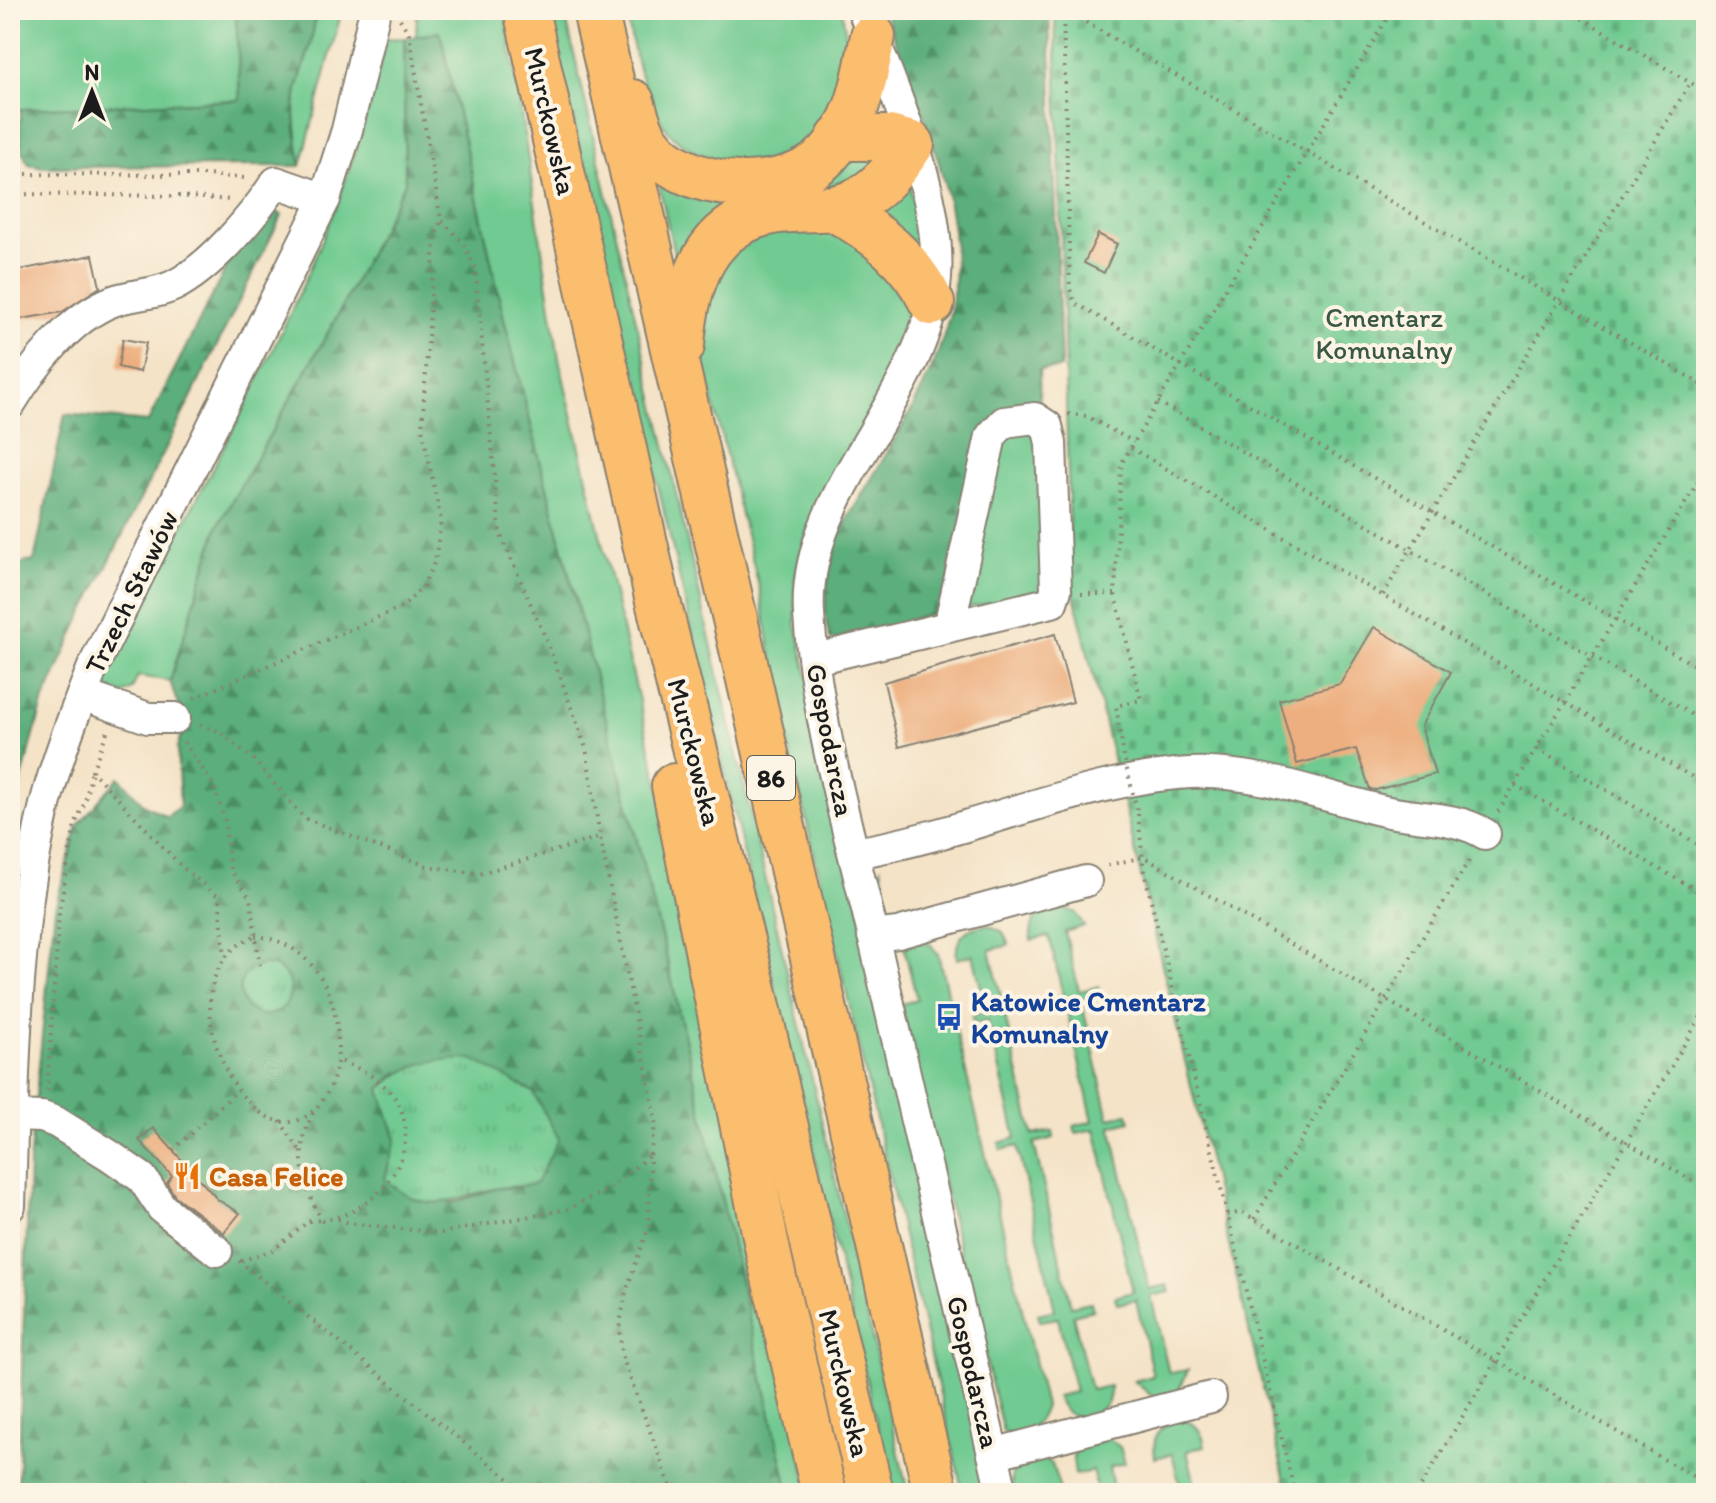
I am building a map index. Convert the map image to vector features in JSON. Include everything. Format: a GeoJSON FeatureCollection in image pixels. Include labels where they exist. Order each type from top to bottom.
{"type":"FeatureCollection","features":[{"type":"Feature","properties":{"kind":"highway","name":"Murckowska"},"geometry":{"type":"LineString","coordinates":[[526,10],[657,597],[752,981],[871,1493]]}},
{"type":"Feature","properties":{"kind":"highway"},"geometry":{"type":"LineString","coordinates":[[596,10],[648,142],[671,163],[718,181],[750,184],[778,181],[804,171],[826,155],[839,138],[864,90],[868,23]]}},
{"type":"Feature","properties":{"kind":"highway","name":"86"},"geometry":{"type":"LineString","coordinates":[[596,10],[936,1493]]}},
{"type":"Feature","properties":{"kind":"highway"},"geometry":{"type":"LineString","coordinates":[[685,408],[684,319],[690,285],[704,257],[725,234],[750,219],[770,212],[834,209],[871,193],[912,144],[889,138],[839,138]]}},
{"type":"Feature","properties":{"kind":"highway"},"geometry":{"type":"LineString","coordinates":[[834,209],[883,239],[916,274],[932,303]]}},
{"type":"Feature","properties":{"kind":"highway"},"geometry":{"type":"LineString","coordinates":[[657,597],[660,720],[769,1256],[824,1493]]}},
{"type":"Feature","properties":{"kind":"street","name":"Trzech Stawów"},"geometry":{"type":"LineString","coordinates":[[10,1206],[27,1116],[25,921],[45,804],[82,695],[325,199],[350,117],[375,10]]}},
{"type":"Feature","properties":{"kind":"street","name":"Gospodarcza"},"geometry":{"type":"LineString","coordinates":[[868,23],[912,144],[933,229],[936,262],[932,303],[906,375],[827,520],[814,552],[808,595],[815,659],[854,853],[1002,1493]]}},
{"type":"Feature","properties":{"kind":"street"},"geometry":{"type":"LineString","coordinates":[[10,404],[51,349],[90,312],[113,300],[172,287],[212,255],[258,210],[269,181],[325,199]]}},
{"type":"Feature","properties":{"kind":"street"},"geometry":{"type":"LineString","coordinates":[[815,659],[949,627],[1052,602],[1056,597],[1051,443],[1047,426],[1035,418],[1004,422],[991,436],[949,627]]}},
{"type":"Feature","properties":{"kind":"street"},"geometry":{"type":"LineString","coordinates":[[82,695],[148,718],[175,718]]}},
{"type":"Feature","properties":{"kind":"street"},"geometry":{"type":"LineString","coordinates":[[854,853],[1141,779],[1193,773],[1273,780],[1382,811],[1469,824],[1485,834]]}},
{"type":"Feature","properties":{"kind":"street"},"geometry":{"type":"LineString","coordinates":[[873,936],[898,933],[1086,881]]}},
{"type":"Feature","properties":{"kind":"street"},"geometry":{"type":"LineString","coordinates":[[27,1116],[142,1178],[162,1208],[229,1256]]}},
{"type":"Feature","properties":{"kind":"street"},"geometry":{"type":"LineString","coordinates":[[993,1454],[1211,1397]]}},
{"type":"Feature","properties":{"kind":"path"},"geometry":{"type":"LineString","coordinates":[[175,718],[194,698],[404,606],[423,586],[435,561],[441,521],[422,428],[435,238],[441,220],[409,34],[394,10]]}},
{"type":"Feature","properties":{"kind":"path"},"geometry":{"type":"LineString","coordinates":[[1064,10],[1706,387]]}},
{"type":"Feature","properties":{"kind":"path"},"geometry":{"type":"LineString","coordinates":[[1064,10],[1070,289],[1075,303],[1706,672]]}},
{"type":"Feature","properties":{"kind":"path"},"geometry":{"type":"LineString","coordinates":[[1295,1493],[1144,871],[1138,814],[1125,761],[1116,706],[1141,700],[1115,594],[1121,464],[1392,10]]}},
{"type":"Feature","properties":{"kind":"path"},"geometry":{"type":"LineString","coordinates":[[1568,10],[1706,92]]}},
{"type":"Feature","properties":{"kind":"path"},"geometry":{"type":"LineString","coordinates":[[1383,595],[1690,83]]}},
{"type":"Feature","properties":{"kind":"path"},"geometry":{"type":"LineString","coordinates":[[10,110],[12,174],[206,175],[269,181]]}},
{"type":"Feature","properties":{"kind":"path"},"geometry":{"type":"LineString","coordinates":[[10,194],[177,196],[229,201],[269,181]]}},
{"type":"Feature","properties":{"kind":"path"},"geometry":{"type":"LineString","coordinates":[[441,220],[463,242],[475,267],[500,533],[548,644],[586,748],[600,837],[656,1120],[650,1155],[649,1226],[626,1291],[619,1329],[623,1359],[673,1493]]}},
{"type":"Feature","properties":{"kind":"path"},"geometry":{"type":"LineString","coordinates":[[1158,402],[1706,723]]}},
{"type":"Feature","properties":{"kind":"path"},"geometry":{"type":"LineString","coordinates":[[1041,422],[1046,415],[1086,416],[1134,442]]}},
{"type":"Feature","properties":{"kind":"path"},"geometry":{"type":"LineString","coordinates":[[1131,448],[1706,785]]}},
{"type":"Feature","properties":{"kind":"path"},"geometry":{"type":"LineString","coordinates":[[1056,597],[1115,594]]}},
{"type":"Feature","properties":{"kind":"path"},"geometry":{"type":"LineString","coordinates":[[27,1116],[48,1083],[59,913],[75,824],[115,708]]}},
{"type":"Feature","properties":{"kind":"path"},"geometry":{"type":"LineString","coordinates":[[175,718],[219,731],[253,759],[304,818],[427,866],[479,874],[600,837]]}},
{"type":"Feature","properties":{"kind":"path"},"geometry":{"type":"LineString","coordinates":[[175,718],[184,742],[214,786],[225,821],[230,869],[250,898],[260,965]]}},
{"type":"Feature","properties":{"kind":"path"},"geometry":{"type":"LineString","coordinates":[[1537,749],[1706,849]]}},
{"type":"Feature","properties":{"kind":"path"},"geometry":{"type":"LineString","coordinates":[[92,771],[182,867],[219,897],[225,957]]}},
{"type":"Feature","properties":{"kind":"path"},"geometry":{"type":"LineString","coordinates":[[1515,785],[1706,896]]}},
{"type":"Feature","properties":{"kind":"path"},"geometry":{"type":"LineString","coordinates":[[1086,881],[1092,869],[1144,857],[1706,1189]]}},
{"type":"Feature","properties":{"kind":"path"},"geometry":{"type":"LineString","coordinates":[[255,936],[274,937],[309,958],[321,976],[336,1021],[338,1060],[327,1095],[314,1111],[299,1120],[280,1121],[262,1114],[236,1092],[224,1072],[212,1026],[213,986],[225,957],[236,943],[255,936]]}},
{"type":"Feature","properties":{"kind":"path"},"geometry":{"type":"LineString","coordinates":[[1417,1493],[1706,1008]]}},
{"type":"Feature","properties":{"kind":"path"},"geometry":{"type":"LineString","coordinates":[[229,1256],[273,1250],[309,1221],[337,1218],[378,1194],[399,1165],[406,1143],[404,1118],[397,1100],[369,1074],[338,1060]]}},
{"type":"Feature","properties":{"kind":"path"},"geometry":{"type":"LineString","coordinates":[[173,1150],[236,1092]]}},
{"type":"Feature","properties":{"kind":"path"},"geometry":{"type":"LineString","coordinates":[[314,1111],[301,1152],[302,1176],[322,1220]]}},
{"type":"Feature","properties":{"kind":"path"},"geometry":{"type":"LineString","coordinates":[[280,1121],[301,1152]]}},
{"type":"Feature","properties":{"kind":"path"},"geometry":{"type":"LineString","coordinates":[[337,1218],[348,1223],[441,1233],[489,1226],[520,1216],[568,1209],[609,1189],[650,1155]]}},
{"type":"Feature","properties":{"kind":"path"},"geometry":{"type":"LineString","coordinates":[[1227,1215],[1242,1212],[1706,1484]]}},
{"type":"Feature","properties":{"kind":"path"},"geometry":{"type":"LineString","coordinates":[[229,1256],[526,1493]]}},
{"type":"Feature","properties":{"kind":"green space"},"geometry":{"type":"Polygon","coordinates":[[[10,10],[236,10],[240,100],[10,110],[10,10]]]}},
{"type":"Feature","properties":{"kind":"green space"},"geometry":{"type":"Polygon","coordinates":[[[236,10],[315,10],[295,109],[301,166],[43,167],[29,164],[21,145],[21,109],[240,100],[236,10]]]}},
{"type":"Feature","properties":{"kind":"green space"},"geometry":{"type":"Polygon","coordinates":[[[315,10],[342,10],[301,166],[295,109],[315,10]]]}},
{"type":"Feature","properties":{"kind":"green space"},"geometry":{"type":"Polygon","coordinates":[[[417,10],[505,10],[559,359],[690,919],[809,1493],[789,1493],[665,951],[504,319],[440,33],[416,36],[417,10]]]}},
{"type":"Feature","properties":{"kind":"green space"},"geometry":{"type":"Polygon","coordinates":[[[547,10],[564,10],[908,1493],[893,1493],[547,10]]]}},
{"type":"Feature","properties":{"kind":"green space"},"geometry":{"type":"Polygon","coordinates":[[[625,10],[842,10],[849,60],[846,89],[816,137],[797,150],[778,158],[738,162],[698,153],[681,143],[658,118],[640,73],[625,10]]]}},
{"type":"Feature","properties":{"kind":"green space"},"geometry":{"type":"Polygon","coordinates":[[[884,10],[1049,10],[1061,368],[1039,370],[1040,406],[1000,414],[939,612],[917,618],[903,632],[831,640],[826,599],[841,530],[925,384],[945,332],[954,292],[955,250],[950,209],[940,168],[884,10]]]}},
{"type":"Feature","properties":{"kind":"green space","name":"Cmentarz Komunalny"},"geometry":{"type":"Polygon","coordinates":[[[1055,10],[1706,10],[1706,1493],[1288,1493],[1071,582],[1055,10]]]}},
{"type":"Feature","properties":{"kind":"green space"},"geometry":{"type":"Polygon","coordinates":[[[440,32],[504,319],[665,951],[789,1493],[18,1493],[29,1163],[55,908],[78,825],[119,777],[143,804],[167,817],[180,806],[177,748],[184,723],[170,681],[218,526],[338,315],[405,183],[404,38],[440,32]],[[398,1072],[380,1089],[396,1139],[385,1179],[452,1203],[498,1188],[519,1188],[398,1072]]]}},
{"type":"Feature","properties":{"kind":"green space"},"geometry":{"type":"Polygon","coordinates":[[[404,38],[405,183],[338,315],[218,526],[170,681],[138,676],[132,689],[123,694],[103,686],[301,290],[335,208],[364,125],[386,39],[404,38]]]}},
{"type":"Feature","properties":{"kind":"green space"},"geometry":{"type":"Polygon","coordinates":[[[864,147],[878,166],[823,194],[814,180],[864,147]]]}},
{"type":"Feature","properties":{"kind":"green space"},"geometry":{"type":"Polygon","coordinates":[[[656,171],[756,199],[677,267],[656,171]]]}},
{"type":"Feature","properties":{"kind":"green space"},"geometry":{"type":"Polygon","coordinates":[[[908,179],[917,218],[918,247],[861,210],[908,179]]]}},
{"type":"Feature","properties":{"kind":"green space"},"geometry":{"type":"Polygon","coordinates":[[[275,211],[282,215],[78,624],[44,700],[10,821],[10,565],[34,561],[65,414],[148,422],[232,256],[265,213],[275,211]]]}},
{"type":"Feature","properties":{"kind":"green space"},"geometry":{"type":"Polygon","coordinates":[[[844,228],[911,299],[910,327],[904,347],[808,527],[795,578],[796,624],[990,1493],[963,1493],[781,711],[760,591],[696,333],[705,288],[754,229],[844,228]]]}},
{"type":"Feature","properties":{"kind":"green space"},"geometry":{"type":"Polygon","coordinates":[[[1020,428],[1041,438],[1046,592],[966,608],[995,446],[1020,428]]]}},
{"type":"Feature","properties":{"kind":"green space"},"geometry":{"type":"Polygon","coordinates":[[[881,868],[890,914],[880,905],[875,880],[881,868]]]}},
{"type":"Feature","properties":{"kind":"green space"},"geometry":{"type":"Polygon","coordinates":[[[1053,906],[1075,912],[1084,926],[1065,932],[1079,991],[1098,987],[1100,994],[1081,999],[1109,1118],[1128,1114],[1130,1121],[1111,1126],[1149,1289],[1168,1285],[1170,1292],[1151,1296],[1169,1373],[1188,1370],[1178,1392],[1153,1397],[1134,1381],[1153,1376],[1136,1300],[1117,1304],[1115,1297],[1133,1292],[1095,1129],[1076,1133],[1074,1126],[1093,1121],[1065,1002],[1046,1006],[1044,1000],[1063,995],[1049,936],[1031,940],[1035,918],[1053,906]]]}},
{"type":"Feature","properties":{"kind":"green space"},"geometry":{"type":"Polygon","coordinates":[[[988,925],[1003,932],[1009,945],[990,950],[1004,1008],[1022,1004],[1024,1011],[1005,1016],[1033,1135],[1053,1131],[1054,1138],[1034,1143],[1071,1306],[1091,1302],[1093,1310],[1073,1315],[1091,1390],[1110,1386],[1109,1400],[1103,1408],[1081,1418],[1066,1411],[1057,1396],[1075,1392],[1058,1318],[1040,1321],[1038,1314],[1055,1310],[1017,1146],[1001,1150],[999,1143],[1016,1138],[988,1020],[973,1023],[972,1016],[987,1012],[973,955],[957,959],[958,945],[964,934],[988,925]]]}},
{"type":"Feature","properties":{"kind":"green space"},"geometry":{"type":"Polygon","coordinates":[[[918,941],[930,944],[938,954],[1045,1406],[1035,1425],[1018,1434],[1003,1432],[901,1004],[917,1000],[904,947],[918,941]]]}},
{"type":"Feature","properties":{"kind":"green space"},"geometry":{"type":"Polygon","coordinates":[[[265,965],[283,972],[290,990],[283,1008],[265,1015],[247,1008],[240,990],[247,972],[265,965]]]}},
{"type":"Feature","properties":{"kind":"green space"},"geometry":{"type":"Polygon","coordinates":[[[472,1059],[533,1092],[559,1139],[536,1183],[498,1188],[440,1202],[415,1199],[385,1179],[396,1139],[380,1089],[412,1067],[444,1060],[472,1059]]]}},
{"type":"Feature","properties":{"kind":"green space"},"geometry":{"type":"Polygon","coordinates":[[[766,1146],[770,1148],[849,1493],[840,1493],[766,1146]]]}},
{"type":"Feature","properties":{"kind":"green space"},"geometry":{"type":"Polygon","coordinates":[[[1178,1419],[1197,1427],[1204,1440],[1205,1446],[1187,1451],[1197,1493],[1182,1493],[1172,1454],[1155,1458],[1155,1438],[1165,1425],[1178,1419]]]}},
{"type":"Feature","properties":{"kind":"green space"},"geometry":{"type":"Polygon","coordinates":[[[1108,1438],[1120,1447],[1125,1463],[1109,1467],[1114,1493],[1098,1493],[1092,1471],[1075,1475],[1073,1457],[1078,1446],[1108,1438]]]}},
{"type":"Feature","properties":{"kind":"green space"},"geometry":{"type":"Polygon","coordinates":[[[1040,1455],[1052,1464],[1061,1493],[1013,1493],[1015,1466],[1040,1455]]]}},
{"type":"Feature","properties":{"kind":"building"},"geometry":{"type":"Polygon","coordinates":[[[1098,234],[1117,244],[1104,273],[1084,263],[1098,234]]]}},
{"type":"Feature","properties":{"kind":"building"},"geometry":{"type":"Polygon","coordinates":[[[93,255],[100,287],[62,312],[10,321],[10,272],[93,255]]]}},
{"type":"Feature","properties":{"kind":"building"},"geometry":{"type":"Polygon","coordinates":[[[123,339],[146,343],[140,372],[118,367],[123,339]]]}},
{"type":"Feature","properties":{"kind":"building"},"geometry":{"type":"Polygon","coordinates":[[[1374,627],[1451,672],[1421,726],[1435,774],[1376,790],[1370,789],[1356,749],[1297,764],[1279,700],[1340,684],[1374,627]]]}},
{"type":"Feature","properties":{"kind":"building"},"geometry":{"type":"Polygon","coordinates":[[[1055,634],[1073,702],[899,747],[884,682],[1055,634]]]}},
{"type":"Feature","properties":{"kind":"building"},"geometry":{"type":"Polygon","coordinates":[[[153,1128],[218,1200],[240,1213],[224,1233],[175,1196],[167,1183],[172,1176],[139,1140],[153,1128]]]}},
{"type":"Feature","properties":{"kind":"place","name":"Katowice Cmentarz Komunalny"},"geometry":{"type":"Point","coordinates":[949,1017]}},
{"type":"Feature","properties":{"kind":"place","name":"Casa Felice"},"geometry":{"type":"Point","coordinates":[187,1176]}}]}
